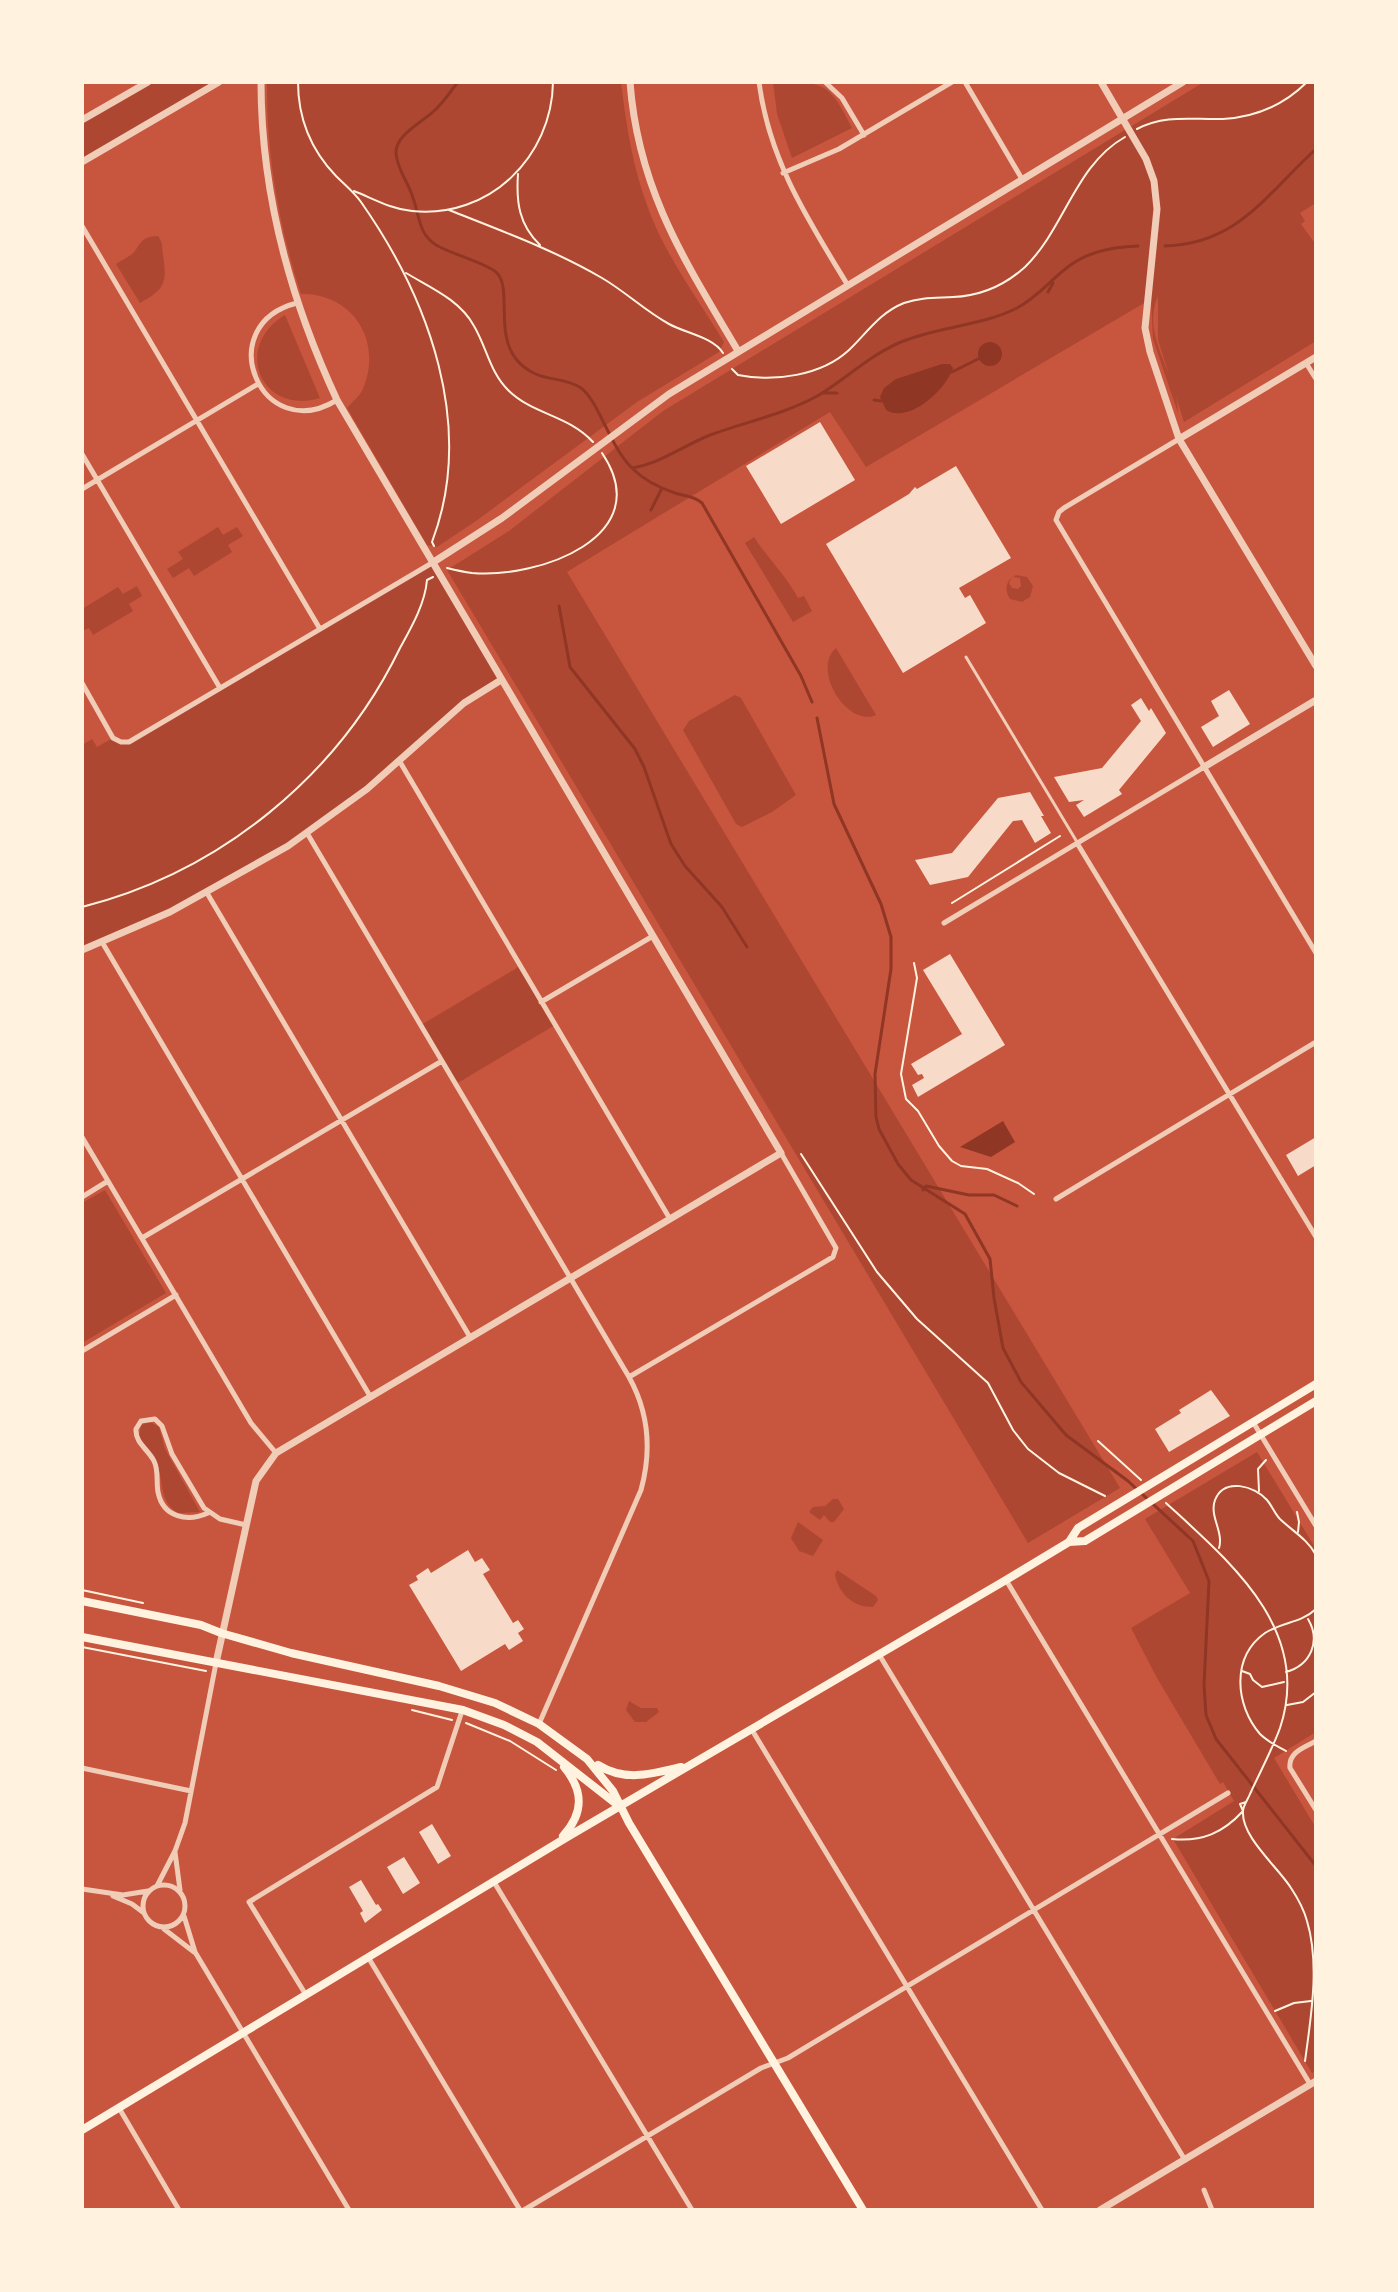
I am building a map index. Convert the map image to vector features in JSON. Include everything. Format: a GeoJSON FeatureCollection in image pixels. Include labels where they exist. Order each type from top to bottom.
{"type":"FeatureCollection","features":[{"type":"Feature","properties":{"kind":"main road"},"geometry":{"type":"LineString","coordinates":[[82,2130],[494,1881],[1069,1542],[1078,1528],[1148,1483],[1316,1384]]}},
{"type":"Feature","properties":{"kind":"main road"},"geometry":{"type":"LineString","coordinates":[[1069,1542],[1085,1541],[1136,1510],[1164,1498],[1316,1401]]}},
{"type":"Feature","properties":{"kind":"main road"},"geometry":{"type":"LineString","coordinates":[[82,1601],[201,1625],[305,1656],[439,1686],[495,1703],[539,1724],[606,1771],[629,1776],[650,1775],[689,1766]]}},
{"type":"Feature","properties":{"kind":"main road"},"geometry":{"type":"LineString","coordinates":[[82,1637],[463,1710],[513,1730],[551,1751],[619,1807]]}},
{"type":"Feature","properties":{"kind":"main road"},"geometry":{"type":"LineString","coordinates":[[551,1751],[573,1777],[580,1802],[574,1823],[555,1845]]}},
{"type":"Feature","properties":{"kind":"main road"},"geometry":{"type":"LineString","coordinates":[[587,1759],[613,1791],[619,1807],[863,2210]]}},
{"type":"Feature","properties":{"kind":"street"},"geometry":{"type":"LineString","coordinates":[[82,120],[148,82]]}},
{"type":"Feature","properties":{"kind":"street"},"geometry":{"type":"LineString","coordinates":[[82,162],[219,82]]}},
{"type":"Feature","properties":{"kind":"street"},"geometry":{"type":"LineString","coordinates":[[261,82],[263,136],[280,244],[297,303],[337,400],[836,1248],[833,1257],[629,1377]]}},
{"type":"Feature","properties":{"kind":"street"},"geometry":{"type":"LineString","coordinates":[[630,82],[642,156],[659,208],[690,271],[738,351]]}},
{"type":"Feature","properties":{"kind":"street"},"geometry":{"type":"LineString","coordinates":[[759,82],[767,127],[783,173],[847,284]]}},
{"type":"Feature","properties":{"kind":"street"},"geometry":{"type":"LineString","coordinates":[[825,82],[842,98],[864,135]]}},
{"type":"Feature","properties":{"kind":"street"},"geometry":{"type":"LineString","coordinates":[[783,173],[864,135],[952,82]]}},
{"type":"Feature","properties":{"kind":"street"},"geometry":{"type":"LineString","coordinates":[[965,82],[1022,179]]}},
{"type":"Feature","properties":{"kind":"street"},"geometry":{"type":"LineString","coordinates":[[1101,82],[1149,163],[1156,188],[1157,209],[1145,328],[1179,439],[1316,666]]}},
{"type":"Feature","properties":{"kind":"street"},"geometry":{"type":"LineString","coordinates":[[82,683],[113,738],[129,742],[432,563],[493,524],[633,419],[738,351],[1183,82]]}},
{"type":"Feature","properties":{"kind":"street"},"geometry":{"type":"LineString","coordinates":[[82,226],[320,629]]}},
{"type":"Feature","properties":{"kind":"street"},"geometry":{"type":"LineString","coordinates":[[297,303],[273,313],[258,329],[251,352],[253,374],[265,394],[291,409],[316,409],[337,400]]}},
{"type":"Feature","properties":{"kind":"street"},"geometry":{"type":"LineString","coordinates":[[1316,357],[1057,515],[1059,526],[1316,953]]}},
{"type":"Feature","properties":{"kind":"street"},"geometry":{"type":"LineString","coordinates":[[1306,363],[1316,379]]}},
{"type":"Feature","properties":{"kind":"street"},"geometry":{"type":"LineString","coordinates":[[82,489],[258,384]]}},
{"type":"Feature","properties":{"kind":"street"},"geometry":{"type":"LineString","coordinates":[[82,454],[220,688]]}},
{"type":"Feature","properties":{"kind":"street"},"geometry":{"type":"LineString","coordinates":[[82,950],[207,893],[307,833],[400,762],[464,703],[501,680]]}},
{"type":"Feature","properties":{"kind":"street"},"geometry":{"type":"LineString","coordinates":[[944,923],[1316,700]]}},
{"type":"Feature","properties":{"kind":"street"},"geometry":{"type":"LineString","coordinates":[[400,762],[670,1219]]}},
{"type":"Feature","properties":{"kind":"street"},"geometry":{"type":"LineString","coordinates":[[307,833],[629,1377],[645,1418],[648,1455],[641,1490],[539,1724]]}},
{"type":"Feature","properties":{"kind":"street"},"geometry":{"type":"LineString","coordinates":[[1077,843],[1316,1237]]}},
{"type":"Feature","properties":{"kind":"street"},"geometry":{"type":"LineString","coordinates":[[207,893],[470,1337]]}},
{"type":"Feature","properties":{"kind":"street"},"geometry":{"type":"LineString","coordinates":[[541,1002],[653,936]]}},
{"type":"Feature","properties":{"kind":"street"},"geometry":{"type":"LineString","coordinates":[[102,942],[370,1396]]}},
{"type":"Feature","properties":{"kind":"street"},"geometry":{"type":"LineString","coordinates":[[1056,1199],[1316,1042]]}},
{"type":"Feature","properties":{"kind":"street"},"geometry":{"type":"LineString","coordinates":[[142,1238],[442,1061]]}},
{"type":"Feature","properties":{"kind":"street"},"geometry":{"type":"LineString","coordinates":[[82,1137],[251,1423],[276,1453]]}},
{"type":"Feature","properties":{"kind":"street"},"geometry":{"type":"LineString","coordinates":[[157,1886],[175,1851],[191,1791],[221,1633],[256,1481],[276,1453],[781,1153]]}},
{"type":"Feature","properties":{"kind":"street"},"geometry":{"type":"LineString","coordinates":[[82,1197],[108,1181]]}},
{"type":"Feature","properties":{"kind":"street"},"geometry":{"type":"LineString","coordinates":[[82,1351],[176,1295]]}},
{"type":"Feature","properties":{"kind":"street"},"geometry":{"type":"LineString","coordinates":[[208,1513],[184,1519],[164,1505],[159,1496],[154,1461],[136,1438],[136,1429],[141,1421],[155,1419],[162,1426],[172,1454],[208,1513],[246,1525]]}},
{"type":"Feature","properties":{"kind":"street"},"geometry":{"type":"LineString","coordinates":[[1253,1422],[1316,1526]]}},
{"type":"Feature","properties":{"kind":"street"},"geometry":{"type":"LineString","coordinates":[[1006,1580],[1304,2074],[1313,2082],[1100,2210]]}},
{"type":"Feature","properties":{"kind":"street"},"geometry":{"type":"LineString","coordinates":[[880,1656],[1185,2160]]}},
{"type":"Feature","properties":{"kind":"street"},"geometry":{"type":"LineString","coordinates":[[306,1995],[249,1902],[437,1787],[463,1710]]}},
{"type":"Feature","properties":{"kind":"street"},"geometry":{"type":"LineString","coordinates":[[752,1730],[1042,2210]]}},
{"type":"Feature","properties":{"kind":"street"},"geometry":{"type":"LineString","coordinates":[[1316,1741],[1290,1758],[1290,1768],[1316,1810]]}},
{"type":"Feature","properties":{"kind":"street"},"geometry":{"type":"LineString","coordinates":[[82,1768],[191,1791]]}},
{"type":"Feature","properties":{"kind":"street"},"geometry":{"type":"LineString","coordinates":[[368,1957],[522,2210],[761,2068],[788,2058],[1228,1793]]}},
{"type":"Feature","properties":{"kind":"street"},"geometry":{"type":"LineString","coordinates":[[175,1851],[175,1869],[185,1899],[184,1916],[195,1952],[349,2210]]}},
{"type":"Feature","properties":{"kind":"street"},"geometry":{"type":"LineString","coordinates":[[494,1881],[692,2210]]}},
{"type":"Feature","properties":{"kind":"street"},"geometry":{"type":"LineString","coordinates":[[108,1894],[150,1890],[166,1885],[181,1892]]}},
{"type":"Feature","properties":{"kind":"street"},"geometry":{"type":"LineString","coordinates":[[82,1889],[108,1894],[132,1904],[144,1913],[148,1921],[163,1928],[195,1952]]}},
{"type":"Feature","properties":{"kind":"street"},"geometry":{"type":"LineString","coordinates":[[144,1913],[145,1897],[150,1890]]}},
{"type":"Feature","properties":{"kind":"street"},"geometry":{"type":"LineString","coordinates":[[163,1928],[179,1923],[184,1916]]}},
{"type":"Feature","properties":{"kind":"street"},"geometry":{"type":"LineString","coordinates":[[119,2108],[179,2210]]}},
{"type":"Feature","properties":{"kind":"street"},"geometry":{"type":"LineString","coordinates":[[1204,2190],[1212,2210]]}},
{"type":"Feature","properties":{"kind":"lane"},"geometry":{"type":"LineString","coordinates":[[966,657],[1077,843]]}},
{"type":"Feature","properties":{"kind":"path"},"geometry":{"type":"LineString","coordinates":[[298,82],[299,104],[308,135],[322,159],[353,191],[387,238],[427,324],[447,410],[448,469],[441,513],[432,542],[434,546]]}},
{"type":"Feature","properties":{"kind":"path"},"geometry":{"type":"LineString","coordinates":[[353,191],[381,204],[432,212],[449,210],[483,198],[518,173],[537,147],[547,125],[553,82]]}},
{"type":"Feature","properties":{"kind":"path"},"geometry":{"type":"LineString","coordinates":[[1137,129],[1179,117],[1220,119],[1248,116],[1275,106],[1307,82]]}},
{"type":"Feature","properties":{"kind":"path"},"geometry":{"type":"LineString","coordinates":[[732,369],[738,375],[760,377],[809,371],[831,363],[846,353],[871,325],[897,306],[927,298],[976,294],[1007,281],[1048,240],[1094,163],[1122,138]]}},
{"type":"Feature","properties":{"kind":"path"},"geometry":{"type":"LineString","coordinates":[[518,173],[519,212],[530,236],[541,246]]}},
{"type":"Feature","properties":{"kind":"path"},"geometry":{"type":"LineString","coordinates":[[449,210],[541,246],[607,281],[669,324],[719,347]]}},
{"type":"Feature","properties":{"kind":"path"},"geometry":{"type":"LineString","coordinates":[[405,272],[452,301],[468,316],[493,370],[510,393],[577,427],[596,444],[613,470],[618,498],[611,518],[600,533],[579,550],[538,566],[504,572],[471,573],[447,568]]}},
{"type":"Feature","properties":{"kind":"path"},"geometry":{"type":"LineString","coordinates":[[82,907],[142,888],[199,860],[254,825],[295,791],[335,748],[376,693],[412,624],[429,579]]}},
{"type":"Feature","properties":{"kind":"path"},"geometry":{"type":"LineString","coordinates":[[952,903],[1060,836]]}},
{"type":"Feature","properties":{"kind":"path"},"geometry":{"type":"LineString","coordinates":[[914,963],[917,978],[901,1074],[906,1099],[918,1111],[952,1161],[961,1166],[987,1169],[1034,1194]]}},
{"type":"Feature","properties":{"kind":"path"},"geometry":{"type":"LineString","coordinates":[[801,1154],[877,1272],[917,1319],[988,1383],[1013,1430],[1028,1449],[1059,1473],[1105,1496]]}},
{"type":"Feature","properties":{"kind":"path"},"geometry":{"type":"LineString","coordinates":[[1098,1441],[1148,1483]]}},
{"type":"Feature","properties":{"kind":"path"},"geometry":{"type":"LineString","coordinates":[[1259,1494],[1258,1469],[1266,1460]]}},
{"type":"Feature","properties":{"kind":"path"},"geometry":{"type":"LineString","coordinates":[[1218,1551],[1222,1539],[1214,1515],[1214,1503],[1218,1495],[1233,1485],[1254,1490],[1267,1500],[1281,1520],[1298,1533],[1316,1555]]}},
{"type":"Feature","properties":{"kind":"path"},"geometry":{"type":"LineString","coordinates":[[1164,1498],[1254,1592],[1276,1628],[1280,1635],[1285,1672],[1286,1705],[1273,1745],[1243,1811],[1224,1829],[1212,1835],[1197,1839],[1172,1839]]}},
{"type":"Feature","properties":{"kind":"path"},"geometry":{"type":"LineString","coordinates":[[1297,1512],[1298,1533]]}},
{"type":"Feature","properties":{"kind":"path"},"geometry":{"type":"LineString","coordinates":[[1290,1758],[1252,1722],[1244,1705],[1241,1671],[1244,1658],[1256,1641],[1276,1628],[1307,1617],[1316,1609]]}},
{"type":"Feature","properties":{"kind":"path"},"geometry":{"type":"LineString","coordinates":[[1285,1672],[1303,1665],[1312,1650],[1314,1633],[1307,1617]]}},
{"type":"Feature","properties":{"kind":"path"},"geometry":{"type":"LineString","coordinates":[[82,1647],[208,1671]]}},
{"type":"Feature","properties":{"kind":"path"},"geometry":{"type":"LineString","coordinates":[[1241,1671],[1250,1674],[1262,1687],[1285,1682]]}},
{"type":"Feature","properties":{"kind":"path"},"geometry":{"type":"LineString","coordinates":[[1286,1705],[1303,1702],[1316,1692]]}},
{"type":"Feature","properties":{"kind":"path"},"geometry":{"type":"LineString","coordinates":[[470,1725],[522,1748],[563,1776]]}},
{"type":"Feature","properties":{"kind":"path"},"geometry":{"type":"LineString","coordinates":[[1243,1811],[1246,1826],[1255,1843],[1292,1888],[1307,1921],[1312,1958],[1312,2001],[1304,2074]]}},
{"type":"Feature","properties":{"kind":"path"},"geometry":{"type":"LineString","coordinates":[[1268,2015],[1284,2007],[1312,2001]]}},
{"type":"Feature","properties":{"kind":"shaded area"},"geometry":{"type":"Polygon","coordinates":[[[148,82],[219,82],[82,162],[82,120],[148,82]]]}},
{"type":"Feature","properties":{"kind":"shaded area"},"geometry":{"type":"Polygon","coordinates":[[[267,82],[621,82],[631,146],[648,208],[673,260],[724,342],[719,352],[637,402],[437,547],[427,545],[347,408],[362,392],[368,371],[366,338],[359,323],[349,311],[335,302],[301,294],[275,190],[267,82]]]}},
{"type":"Feature","properties":{"kind":"shaded area"},"geometry":{"type":"Polygon","coordinates":[[[773,82],[823,87],[837,101],[852,128],[792,158],[777,114],[773,82]]]}},
{"type":"Feature","properties":{"kind":"shaded area"},"geometry":{"type":"Polygon","coordinates":[[[1204,82],[1316,82],[1316,203],[1300,213],[1305,221],[1301,224],[1316,245],[1316,341],[1184,422],[1176,395],[1178,413],[1153,339],[1151,299],[866,467],[830,412],[567,572],[1120,1488],[1028,1543],[447,570],[509,531],[663,411],[1204,82]],[[1158,296],[1154,311],[1156,340],[1170,376],[1158,340],[1158,296]]]}},
{"type":"Feature","properties":{"kind":"shaded area"},"geometry":{"type":"Polygon","coordinates":[[[158,236],[164,264],[163,284],[140,303],[116,264],[133,253],[144,240],[158,236]]]}},
{"type":"Feature","properties":{"kind":"shaded area"},"geometry":{"type":"Polygon","coordinates":[[[285,315],[320,398],[299,401],[282,397],[269,388],[260,375],[257,360],[260,344],[269,328],[285,315]]]}},
{"type":"Feature","properties":{"kind":"shaded area"},"geometry":{"type":"Polygon","coordinates":[[[990,342],[998,346],[1002,354],[998,362],[990,366],[982,362],[978,354],[982,346],[990,342]]]}},
{"type":"Feature","properties":{"kind":"shaded area"},"geometry":{"type":"Polygon","coordinates":[[[950,364],[953,368],[935,395],[915,409],[895,413],[886,410],[880,397],[884,388],[896,379],[950,364]]]}},
{"type":"Feature","properties":{"kind":"shaded area"},"geometry":{"type":"Polygon","coordinates":[[[218,527],[223,535],[237,527],[243,536],[228,545],[232,552],[194,576],[189,568],[173,578],[167,569],[183,559],[178,552],[218,527]]]}},
{"type":"Feature","properties":{"kind":"shaded area"},"geometry":{"type":"Polygon","coordinates":[[[754,537],[798,598],[804,596],[812,611],[793,622],[745,543],[754,537]]]}},
{"type":"Feature","properties":{"kind":"shaded area"},"geometry":{"type":"Polygon","coordinates":[[[432,563],[501,680],[471,698],[337,812],[216,888],[82,950],[82,745],[92,739],[97,747],[113,738],[129,742],[432,563]]]}},
{"type":"Feature","properties":{"kind":"shaded area"},"geometry":{"type":"Polygon","coordinates":[[[1012,577],[1009,583],[1012,588],[1021,586],[1020,578],[1013,577],[1027,577],[1033,586],[1030,597],[1022,602],[1010,599],[1007,590],[1008,582],[1012,577]]]}},
{"type":"Feature","properties":{"kind":"shaded area"},"geometry":{"type":"Polygon","coordinates":[[[137,586],[142,596],[129,604],[133,611],[93,635],[89,628],[82,631],[82,609],[118,587],[123,594],[137,586]]]}},
{"type":"Feature","properties":{"kind":"shaded area"},"geometry":{"type":"Polygon","coordinates":[[[836,648],[876,715],[865,717],[854,713],[836,694],[828,669],[829,657],[836,648]]]}},
{"type":"Feature","properties":{"kind":"shaded area"},"geometry":{"type":"Polygon","coordinates":[[[735,695],[741,698],[796,795],[742,827],[736,824],[683,730],[689,721],[735,695]]]}},
{"type":"Feature","properties":{"kind":"shaded area"},"geometry":{"type":"Polygon","coordinates":[[[520,966],[555,1025],[456,1084],[421,1025],[520,966]]]}},
{"type":"Feature","properties":{"kind":"shaded area"},"geometry":{"type":"Polygon","coordinates":[[[1003,1121],[1015,1142],[991,1157],[960,1147],[1003,1121]]]}},
{"type":"Feature","properties":{"kind":"shaded area"},"geometry":{"type":"Polygon","coordinates":[[[105,1190],[166,1293],[82,1343],[82,1203],[105,1190]]]}},
{"type":"Feature","properties":{"kind":"shaded area"},"geometry":{"type":"Polygon","coordinates":[[[150,1422],[159,1427],[165,1449],[200,1512],[178,1513],[167,1502],[155,1459],[139,1437],[141,1425],[150,1422]]]}},
{"type":"Feature","properties":{"kind":"shaded area"},"geometry":{"type":"Polygon","coordinates":[[[1257,1452],[1316,1549],[1316,1732],[1274,1758],[1316,1828],[1316,2071],[1312,2073],[1173,1839],[1234,1801],[1223,1782],[1220,1784],[1131,1628],[1190,1593],[1145,1519],[1257,1452]]]}},
{"type":"Feature","properties":{"kind":"shaded area"},"geometry":{"type":"Polygon","coordinates":[[[838,1499],[844,1509],[834,1522],[824,1515],[820,1520],[809,1512],[813,1507],[825,1506],[838,1499]]]}},
{"type":"Feature","properties":{"kind":"shaded area"},"geometry":{"type":"Polygon","coordinates":[[[798,1522],[823,1540],[813,1556],[799,1551],[791,1538],[798,1522]]]}},
{"type":"Feature","properties":{"kind":"shaded area"},"geometry":{"type":"Polygon","coordinates":[[[837,1570],[876,1596],[878,1600],[873,1607],[859,1605],[848,1598],[837,1582],[837,1570]]]}},
{"type":"Feature","properties":{"kind":"shaded area"},"geometry":{"type":"Polygon","coordinates":[[[629,1701],[641,1708],[657,1708],[659,1712],[646,1722],[635,1722],[626,1710],[629,1701]]]}},
{"type":"Feature","properties":{"kind":"building"},"geometry":{"type":"Polygon","coordinates":[[[820,422],[855,480],[781,524],[746,466],[820,422]]]}},
{"type":"Feature","properties":{"kind":"building"},"geometry":{"type":"Polygon","coordinates":[[[956,466],[1011,558],[959,588],[965,598],[970,595],[986,623],[903,673],[826,544],[909,494],[915,487],[917,489],[956,466]]]}},
{"type":"Feature","properties":{"kind":"building"},"geometry":{"type":"Polygon","coordinates":[[[1229,690],[1250,724],[1213,747],[1201,727],[1219,716],[1211,701],[1229,690]]]}},
{"type":"Feature","properties":{"kind":"building"},"geometry":{"type":"Polygon","coordinates":[[[1141,698],[1166,733],[1119,790],[1122,794],[1084,817],[1076,805],[1084,800],[1069,802],[1054,777],[1102,768],[1141,721],[1131,705],[1141,698]]]}},
{"type":"Feature","properties":{"kind":"building"},"geometry":{"type":"Polygon","coordinates":[[[1030,792],[1051,833],[1035,843],[1022,820],[1013,821],[968,877],[930,885],[915,860],[952,853],[998,798],[1030,792]]]}},
{"type":"Feature","properties":{"kind":"building"},"geometry":{"type":"Polygon","coordinates":[[[950,954],[1005,1045],[918,1097],[912,1085],[924,1078],[911,1064],[962,1034],[923,970],[950,954]]]}},
{"type":"Feature","properties":{"kind":"building"},"geometry":{"type":"Polygon","coordinates":[[[1316,1137],[1316,1165],[1298,1176],[1286,1155],[1316,1137]]]}},
{"type":"Feature","properties":{"kind":"building"},"geometry":{"type":"Polygon","coordinates":[[[1211,1390],[1230,1416],[1169,1452],[1155,1429],[1211,1390]]]}},
{"type":"Feature","properties":{"kind":"building"},"geometry":{"type":"Polygon","coordinates":[[[468,1550],[475,1562],[482,1558],[490,1570],[483,1574],[513,1623],[518,1620],[524,1629],[518,1633],[523,1641],[509,1650],[505,1644],[461,1671],[409,1585],[428,1568],[431,1573],[468,1550]]]}},
{"type":"Feature","properties":{"kind":"building"},"geometry":{"type":"Polygon","coordinates":[[[432,1824],[451,1856],[438,1864],[419,1832],[432,1824]]]}},
{"type":"Feature","properties":{"kind":"building"},"geometry":{"type":"Polygon","coordinates":[[[404,1857],[420,1883],[403,1894],[387,1867],[404,1857]]]}},
{"type":"Feature","properties":{"kind":"building"},"geometry":{"type":"Polygon","coordinates":[[[361,1880],[382,1910],[365,1923],[360,1913],[363,1911],[349,1887],[361,1880]]]}},
{"type":"Feature","properties":{"kind":"waterway"},"geometry":{"type":"LineString","coordinates":[[458,82],[438,107],[405,135],[397,146],[399,165],[423,230],[436,245],[497,273],[503,290],[506,337],[516,359],[524,367],[541,376],[581,388],[633,469],[658,486],[702,503],[801,676],[812,702]]}},
{"type":"Feature","properties":{"kind":"waterway"},"geometry":{"type":"LineString","coordinates":[[1165,246],[1191,243],[1232,226],[1250,213],[1316,149]]}},
{"type":"Feature","properties":{"kind":"waterway"},"geometry":{"type":"LineString","coordinates":[[632,468],[662,458],[710,435],[806,402],[879,353],[901,342],[989,319],[1017,308],[1072,264],[1090,255],[1108,249],[1138,246]]}},
{"type":"Feature","properties":{"kind":"waterway"},"geometry":{"type":"LineString","coordinates":[[1048,292],[1053,283]]}},
{"type":"Feature","properties":{"kind":"waterway"},"geometry":{"type":"LineString","coordinates":[[952,372],[982,357]]}},
{"type":"Feature","properties":{"kind":"waterway"},"geometry":{"type":"LineString","coordinates":[[824,393],[837,393]]}},
{"type":"Feature","properties":{"kind":"waterway"},"geometry":{"type":"LineString","coordinates":[[874,400],[881,401]]}},
{"type":"Feature","properties":{"kind":"waterway"},"geometry":{"type":"LineString","coordinates":[[651,510],[662,488]]}},
{"type":"Feature","properties":{"kind":"waterway"},"geometry":{"type":"LineString","coordinates":[[559,606],[570,667],[635,749],[671,844],[685,866],[722,907],[747,947]]}},
{"type":"Feature","properties":{"kind":"waterway"},"geometry":{"type":"LineString","coordinates":[[817,718],[834,804],[881,904],[891,937],[891,969],[875,1074],[879,1129],[898,1164],[911,1180],[965,1214],[990,1259],[1003,1348],[1021,1382],[1066,1435],[1128,1481],[1193,1541],[1209,1581],[1204,1685],[1206,1715],[1216,1739],[1316,1866]]}},
{"type":"Feature","properties":{"kind":"waterway"},"geometry":{"type":"LineString","coordinates":[[923,1190],[926,1186],[969,1195],[994,1195],[1017,1206]]}}]}
